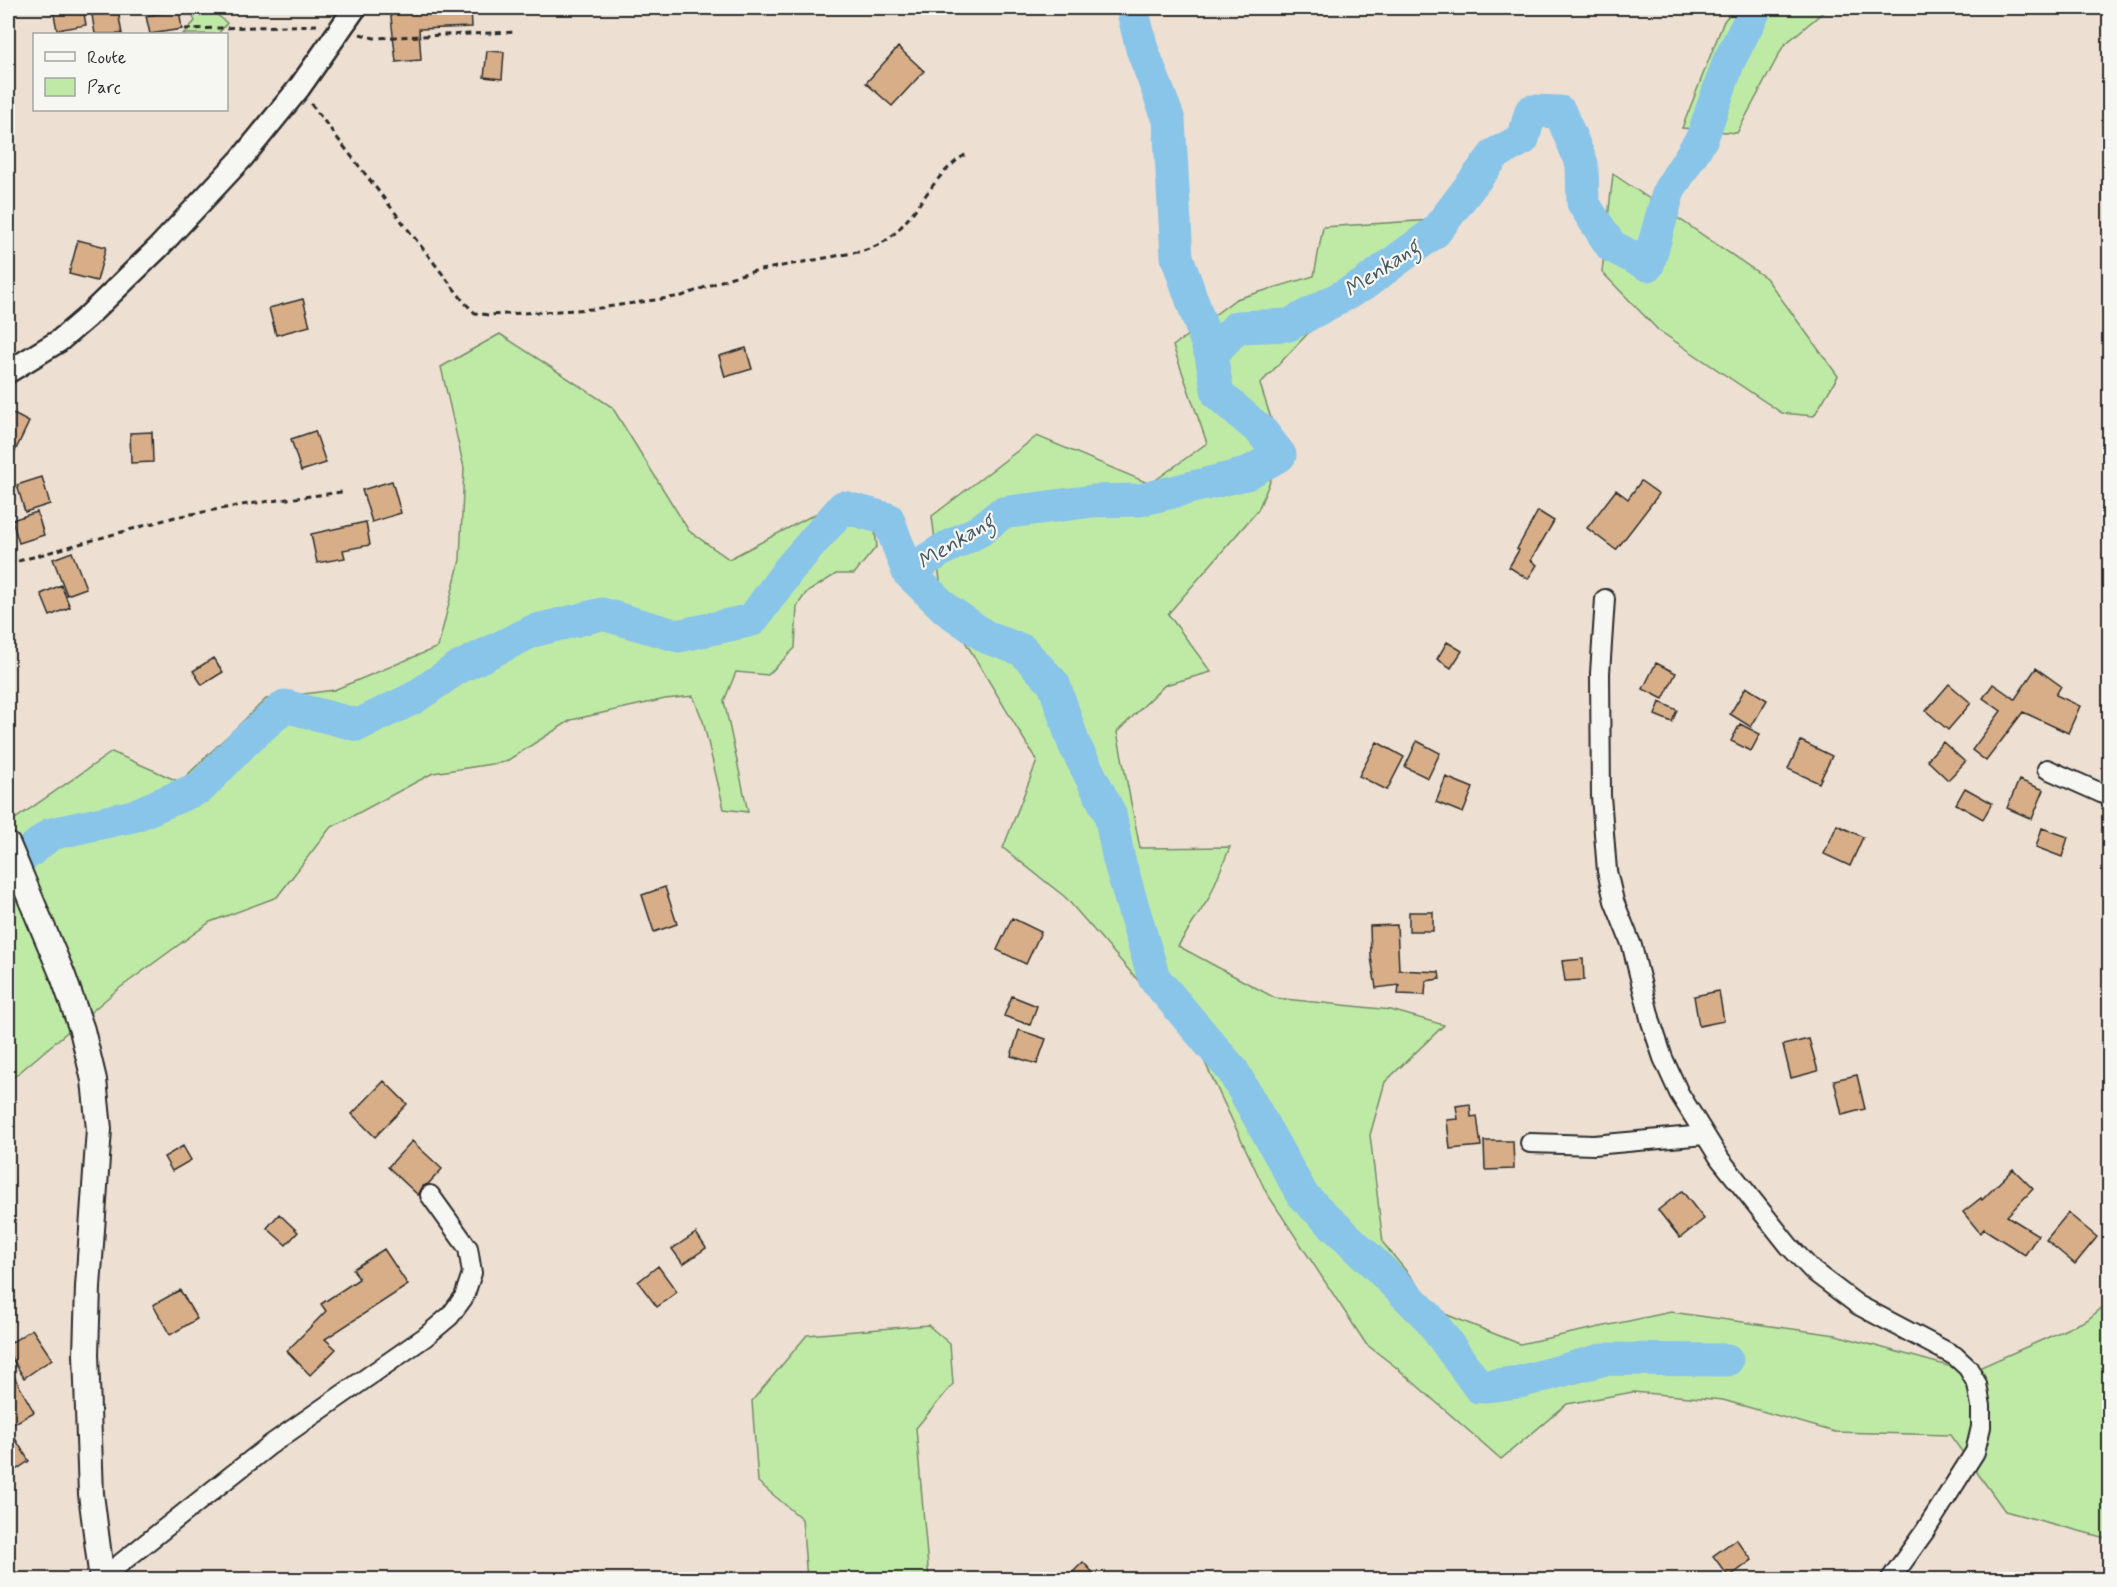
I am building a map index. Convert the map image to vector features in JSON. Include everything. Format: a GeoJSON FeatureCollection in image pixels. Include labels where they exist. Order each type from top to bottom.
{"type":"FeatureCollection","features":[{"type":"Feature","properties":{"kind":"main road"},"geometry":{"type":"LineString","coordinates":[[8,845],[63,976],[82,1030],[94,1080],[99,1129],[88,1287],[86,1354],[91,1494],[102,1579]]}},
{"type":"Feature","properties":{"kind":"street"},"geometry":{"type":"LineString","coordinates":[[8,372],[59,341],[158,248],[242,158],[299,88],[349,15]]}},
{"type":"Feature","properties":{"kind":"street"},"geometry":{"type":"LineString","coordinates":[[1605,598],[1600,674],[1601,796],[1607,871],[1614,901],[1635,956],[1651,1022],[1663,1058],[1704,1135],[1764,1215],[1813,1271],[1858,1305],[1955,1356],[1968,1368],[1977,1384],[1981,1406],[1981,1427],[1975,1452],[1890,1580]]}},
{"type":"Feature","properties":{"kind":"street"},"geometry":{"type":"LineString","coordinates":[[2047,770],[2109,797]]}},
{"type":"Feature","properties":{"kind":"street"},"geometry":{"type":"LineString","coordinates":[[1530,1143],[1593,1145],[1704,1135]]}},
{"type":"Feature","properties":{"kind":"street"},"geometry":{"type":"LineString","coordinates":[[102,1579],[270,1445],[425,1337],[450,1316],[464,1297],[472,1274],[468,1248],[430,1195]]}},
{"type":"Feature","properties":{"kind":"path"},"geometry":{"type":"LineString","coordinates":[[185,29],[322,25],[349,15],[362,35],[374,38],[516,32]]}},
{"type":"Feature","properties":{"kind":"path"},"geometry":{"type":"LineString","coordinates":[[299,88],[465,303],[475,313],[488,315],[593,309],[682,296],[743,274],[863,251],[879,245],[896,232],[941,174],[953,162],[968,153]]}},
{"type":"Feature","properties":{"kind":"path"},"geometry":{"type":"LineString","coordinates":[[8,564],[175,517],[248,504],[342,492]]}},
{"type":"Feature","properties":{"kind":"green space"},"geometry":{"type":"Polygon","coordinates":[[[189,8],[209,8],[227,23],[219,33],[184,33],[195,21],[189,8]]]}},
{"type":"Feature","properties":{"kind":"green space"},"geometry":{"type":"Polygon","coordinates":[[[1735,8],[1828,8],[1784,45],[1737,133],[1682,128],[1724,21],[1735,8]]]}},
{"type":"Feature","properties":{"kind":"green space"},"geometry":{"type":"Polygon","coordinates":[[[1613,174],[1766,278],[1838,376],[1814,416],[1782,413],[1658,330],[1602,272],[1613,174]]]}},
{"type":"Feature","properties":{"kind":"green space"},"geometry":{"type":"Polygon","coordinates":[[[1450,219],[1412,254],[1313,328],[1260,384],[1282,453],[1258,510],[1168,614],[1211,672],[1165,685],[1117,732],[1140,848],[1230,847],[1209,898],[1178,946],[1275,998],[1391,1010],[1444,1025],[1385,1082],[1370,1135],[1383,1243],[1440,1312],[1520,1344],[1671,1312],[1836,1335],[1970,1372],[2087,1320],[2109,1302],[2109,1539],[2005,1511],[1950,1435],[1835,1432],[1723,1400],[1633,1392],[1567,1404],[1501,1459],[1397,1368],[1366,1344],[1266,1192],[1199,1050],[1065,897],[1003,848],[1037,761],[943,605],[932,516],[1037,436],[1150,484],[1207,443],[1173,346],[1236,299],[1314,276],[1323,227],[1450,219]]]}},
{"type":"Feature","properties":{"kind":"green space"},"geometry":{"type":"Polygon","coordinates":[[[500,334],[612,407],[689,531],[729,559],[817,513],[872,510],[877,546],[854,574],[836,574],[806,593],[797,606],[795,648],[768,675],[736,672],[724,701],[748,812],[724,809],[703,721],[693,696],[665,699],[571,720],[505,762],[433,773],[330,828],[277,897],[210,922],[117,990],[8,1082],[8,824],[112,752],[180,782],[266,699],[334,690],[438,647],[460,560],[464,468],[441,367],[500,334]]]}},
{"type":"Feature","properties":{"kind":"green space"},"geometry":{"type":"Polygon","coordinates":[[[928,1325],[950,1344],[953,1384],[916,1428],[929,1579],[807,1579],[802,1519],[758,1482],[752,1401],[807,1335],[928,1325]]]}},
{"type":"Feature","properties":{"kind":"building"},"geometry":{"type":"Polygon","coordinates":[[[83,8],[86,25],[57,30],[53,10],[83,8]]]}},
{"type":"Feature","properties":{"kind":"building"},"geometry":{"type":"Polygon","coordinates":[[[390,8],[471,8],[472,27],[419,29],[421,60],[396,62],[390,8]]]}},
{"type":"Feature","properties":{"kind":"building"},"geometry":{"type":"Polygon","coordinates":[[[179,10],[182,29],[150,33],[146,16],[179,10]]]}},
{"type":"Feature","properties":{"kind":"building"},"geometry":{"type":"Polygon","coordinates":[[[118,11],[122,33],[95,33],[92,15],[118,11]]]}},
{"type":"Feature","properties":{"kind":"building"},"geometry":{"type":"Polygon","coordinates":[[[898,47],[924,71],[892,106],[866,83],[898,47]]]}},
{"type":"Feature","properties":{"kind":"building"},"geometry":{"type":"Polygon","coordinates":[[[487,51],[504,52],[502,79],[484,77],[487,51]]]}},
{"type":"Feature","properties":{"kind":"building"},"geometry":{"type":"Polygon","coordinates":[[[78,240],[106,247],[97,281],[69,274],[78,240]]]}},
{"type":"Feature","properties":{"kind":"building"},"geometry":{"type":"Polygon","coordinates":[[[303,299],[310,326],[276,335],[269,308],[303,299]]]}},
{"type":"Feature","properties":{"kind":"building"},"geometry":{"type":"Polygon","coordinates":[[[746,348],[752,369],[725,377],[719,356],[746,348]]]}},
{"type":"Feature","properties":{"kind":"building"},"geometry":{"type":"Polygon","coordinates":[[[8,411],[29,422],[8,466],[8,411]]]}},
{"type":"Feature","properties":{"kind":"building"},"geometry":{"type":"Polygon","coordinates":[[[315,431],[326,463],[301,471],[291,439],[315,431]]]}},
{"type":"Feature","properties":{"kind":"building"},"geometry":{"type":"Polygon","coordinates":[[[152,432],[153,462],[131,463],[130,433],[152,432]]]}},
{"type":"Feature","properties":{"kind":"building"},"geometry":{"type":"Polygon","coordinates":[[[42,477],[50,504],[25,512],[17,485],[42,477]]]}},
{"type":"Feature","properties":{"kind":"building"},"geometry":{"type":"Polygon","coordinates":[[[392,481],[401,513],[372,522],[362,490],[392,481]]]}},
{"type":"Feature","properties":{"kind":"building"},"geometry":{"type":"Polygon","coordinates":[[[1641,481],[1659,494],[1616,550],[1587,528],[1616,490],[1628,499],[1641,481]]]}},
{"type":"Feature","properties":{"kind":"building"},"geometry":{"type":"Polygon","coordinates":[[[1538,511],[1554,521],[1531,560],[1537,565],[1528,579],[1509,567],[1538,511]]]}},
{"type":"Feature","properties":{"kind":"building"},"geometry":{"type":"Polygon","coordinates":[[[37,512],[44,535],[19,543],[12,520],[37,512]]]}},
{"type":"Feature","properties":{"kind":"building"},"geometry":{"type":"Polygon","coordinates":[[[366,522],[370,545],[343,550],[345,558],[317,563],[311,534],[366,522]]]}},
{"type":"Feature","properties":{"kind":"building"},"geometry":{"type":"Polygon","coordinates":[[[72,552],[86,588],[67,595],[53,559],[72,552]]]}},
{"type":"Feature","properties":{"kind":"building"},"geometry":{"type":"Polygon","coordinates":[[[61,585],[70,607],[50,616],[41,594],[61,585]]]}},
{"type":"Feature","properties":{"kind":"building"},"geometry":{"type":"Polygon","coordinates":[[[1447,642],[1462,651],[1451,668],[1437,659],[1447,642]]]}},
{"type":"Feature","properties":{"kind":"building"},"geometry":{"type":"Polygon","coordinates":[[[213,658],[223,672],[202,685],[193,671],[213,658]]]}},
{"type":"Feature","properties":{"kind":"building"},"geometry":{"type":"Polygon","coordinates":[[[1656,663],[1676,673],[1663,699],[1643,689],[1656,663]]]}},
{"type":"Feature","properties":{"kind":"building"},"geometry":{"type":"Polygon","coordinates":[[[2036,668],[2061,686],[2056,695],[2080,706],[2068,733],[2023,712],[1986,761],[1972,750],[2001,711],[1983,698],[1993,684],[2015,699],[2036,668]]]}},
{"type":"Feature","properties":{"kind":"building"},"geometry":{"type":"Polygon","coordinates":[[[1949,684],[1971,703],[1948,730],[1926,711],[1949,684]]]}},
{"type":"Feature","properties":{"kind":"building"},"geometry":{"type":"Polygon","coordinates":[[[1746,687],[1767,700],[1751,727],[1730,714],[1746,687]]]}},
{"type":"Feature","properties":{"kind":"building"},"geometry":{"type":"Polygon","coordinates":[[[1660,702],[1677,710],[1672,722],[1655,715],[1660,702]]]}},
{"type":"Feature","properties":{"kind":"building"},"geometry":{"type":"Polygon","coordinates":[[[1740,724],[1760,734],[1751,751],[1731,741],[1740,724]]]}},
{"type":"Feature","properties":{"kind":"building"},"geometry":{"type":"Polygon","coordinates":[[[1417,741],[1440,753],[1428,778],[1405,767],[1417,741]]]}},
{"type":"Feature","properties":{"kind":"building"},"geometry":{"type":"Polygon","coordinates":[[[1801,741],[1832,756],[1819,783],[1788,769],[1801,741]]]}},
{"type":"Feature","properties":{"kind":"building"},"geometry":{"type":"Polygon","coordinates":[[[1377,742],[1404,757],[1387,790],[1359,776],[1377,742]]]}},
{"type":"Feature","properties":{"kind":"building"},"geometry":{"type":"Polygon","coordinates":[[[1943,742],[1965,762],[1948,780],[1927,760],[1943,742]]]}},
{"type":"Feature","properties":{"kind":"building"},"geometry":{"type":"Polygon","coordinates":[[[1446,777],[1473,788],[1463,813],[1436,802],[1446,777]]]}},
{"type":"Feature","properties":{"kind":"building"},"geometry":{"type":"Polygon","coordinates":[[[2019,780],[2044,790],[2032,819],[2007,808],[2019,780]]]}},
{"type":"Feature","properties":{"kind":"building"},"geometry":{"type":"Polygon","coordinates":[[[1965,788],[1992,803],[1983,819],[1956,804],[1965,788]]]}},
{"type":"Feature","properties":{"kind":"building"},"geometry":{"type":"Polygon","coordinates":[[[1837,825],[1863,837],[1850,866],[1824,854],[1837,825]]]}},
{"type":"Feature","properties":{"kind":"building"},"geometry":{"type":"Polygon","coordinates":[[[2042,828],[2068,837],[2062,857],[2036,847],[2042,828]]]}},
{"type":"Feature","properties":{"kind":"building"},"geometry":{"type":"Polygon","coordinates":[[[665,887],[677,924],[654,932],[642,895],[665,887]]]}},
{"type":"Feature","properties":{"kind":"building"},"geometry":{"type":"Polygon","coordinates":[[[1409,912],[1433,912],[1433,931],[1409,931],[1409,912]]]}},
{"type":"Feature","properties":{"kind":"building"},"geometry":{"type":"Polygon","coordinates":[[[1012,918],[1041,932],[1026,964],[997,950],[1012,918]]]}},
{"type":"Feature","properties":{"kind":"building"},"geometry":{"type":"Polygon","coordinates":[[[1397,925],[1399,970],[1439,972],[1440,979],[1426,981],[1425,995],[1398,994],[1399,985],[1376,988],[1371,957],[1370,926],[1397,925]]]}},
{"type":"Feature","properties":{"kind":"building"},"geometry":{"type":"Polygon","coordinates":[[[1583,959],[1584,980],[1565,981],[1562,961],[1583,959]]]}},
{"type":"Feature","properties":{"kind":"building"},"geometry":{"type":"Polygon","coordinates":[[[1719,991],[1724,1021],[1699,1026],[1694,996],[1719,991]]]}},
{"type":"Feature","properties":{"kind":"building"},"geometry":{"type":"Polygon","coordinates":[[[1012,996],[1037,1006],[1030,1025],[1004,1016],[1012,996]]]}},
{"type":"Feature","properties":{"kind":"building"},"geometry":{"type":"Polygon","coordinates":[[[1019,1030],[1046,1039],[1037,1064],[1011,1056],[1019,1030]]]}},
{"type":"Feature","properties":{"kind":"building"},"geometry":{"type":"Polygon","coordinates":[[[1809,1039],[1818,1071],[1791,1078],[1783,1045],[1809,1039]]]}},
{"type":"Feature","properties":{"kind":"building"},"geometry":{"type":"Polygon","coordinates":[[[1857,1075],[1865,1109],[1842,1115],[1834,1080],[1857,1075]]]}},
{"type":"Feature","properties":{"kind":"building"},"geometry":{"type":"Polygon","coordinates":[[[384,1081],[407,1104],[375,1137],[352,1114],[384,1081]]]}},
{"type":"Feature","properties":{"kind":"building"},"geometry":{"type":"Polygon","coordinates":[[[1470,1104],[1471,1117],[1477,1116],[1481,1146],[1450,1149],[1447,1120],[1458,1119],[1456,1106],[1470,1104]]]}},
{"type":"Feature","properties":{"kind":"building"},"geometry":{"type":"Polygon","coordinates":[[[412,1141],[442,1169],[428,1184],[423,1186],[418,1195],[388,1167],[412,1141]]]}},
{"type":"Feature","properties":{"kind":"building"},"geometry":{"type":"Polygon","coordinates":[[[1484,1141],[1513,1141],[1514,1169],[1485,1170],[1484,1141]]]}},
{"type":"Feature","properties":{"kind":"building"},"geometry":{"type":"Polygon","coordinates":[[[183,1146],[191,1160],[172,1171],[164,1157],[183,1146]]]}},
{"type":"Feature","properties":{"kind":"building"},"geometry":{"type":"Polygon","coordinates":[[[2013,1169],[2033,1189],[2007,1216],[2038,1235],[2025,1255],[1984,1229],[1980,1233],[1963,1212],[1981,1198],[1982,1200],[2013,1169]]]}},
{"type":"Feature","properties":{"kind":"building"},"geometry":{"type":"Polygon","coordinates":[[[1682,1191],[1704,1219],[1680,1238],[1658,1210],[1682,1191]]]}},
{"type":"Feature","properties":{"kind":"building"},"geometry":{"type":"Polygon","coordinates":[[[2068,1213],[2097,1237],[2075,1264],[2046,1240],[2068,1213]]]}},
{"type":"Feature","properties":{"kind":"building"},"geometry":{"type":"Polygon","coordinates":[[[279,1214],[298,1232],[286,1245],[267,1228],[279,1214]]]}},
{"type":"Feature","properties":{"kind":"building"},"geometry":{"type":"Polygon","coordinates":[[[696,1233],[706,1248],[683,1264],[672,1249],[696,1233]]]}},
{"type":"Feature","properties":{"kind":"building"},"geometry":{"type":"Polygon","coordinates":[[[384,1249],[408,1285],[325,1339],[336,1349],[310,1375],[287,1351],[326,1311],[321,1304],[359,1279],[353,1269],[384,1249]]]}},
{"type":"Feature","properties":{"kind":"building"},"geometry":{"type":"Polygon","coordinates":[[[658,1266],[677,1292],[657,1307],[638,1282],[658,1266]]]}},
{"type":"Feature","properties":{"kind":"building"},"geometry":{"type":"Polygon","coordinates":[[[180,1290],[197,1319],[170,1335],[153,1305],[180,1290]]]}},
{"type":"Feature","properties":{"kind":"building"},"geometry":{"type":"Polygon","coordinates":[[[32,1329],[52,1359],[24,1378],[8,1352],[8,1345],[32,1329]]]}},
{"type":"Feature","properties":{"kind":"building"},"geometry":{"type":"Polygon","coordinates":[[[8,1366],[34,1412],[8,1427],[8,1366]]]}},
{"type":"Feature","properties":{"kind":"building"},"geometry":{"type":"Polygon","coordinates":[[[8,1427],[29,1461],[8,1475],[8,1427]]]}},
{"type":"Feature","properties":{"kind":"building"},"geometry":{"type":"Polygon","coordinates":[[[1736,1539],[1752,1560],[1729,1577],[1713,1556],[1736,1539]]]}},
{"type":"Feature","properties":{"kind":"building"},"geometry":{"type":"Polygon","coordinates":[[[1083,1562],[1100,1580],[1065,1580],[1083,1562]]]}},
{"type":"Feature","properties":{"kind":"waterway"},"geometry":{"type":"LineString","coordinates":[[1132,8],[1142,49],[1169,120],[1177,257],[1211,355]]}},
{"type":"Feature","properties":{"kind":"waterway","name":"Menkang"},"geometry":{"type":"LineString","coordinates":[[908,572],[942,550],[979,531],[1002,513],[1093,501],[1140,500],[1246,474],[1280,455],[1262,432],[1218,394],[1211,355],[1237,327],[1289,325],[1363,285],[1435,232],[1495,154],[1523,139],[1531,111],[1560,112],[1582,164],[1583,203],[1611,246],[1648,265],[1669,190],[1702,138],[1729,61],[1756,8]]}},
{"type":"Feature","properties":{"kind":"waterway"},"geometry":{"type":"LineString","coordinates":[[8,869],[51,834],[133,816],[201,787],[245,741],[285,706],[358,725],[414,698],[456,669],[533,631],[602,614],[678,636],[752,620],[790,568],[843,507],[888,519],[908,572],[946,609],[988,638],[1022,650],[1054,684],[1074,744],[1110,814],[1119,860],[1154,978],[1233,1071],[1303,1196],[1428,1317],[1479,1387],[1519,1382],[1605,1359],[1727,1360]]}}]}
